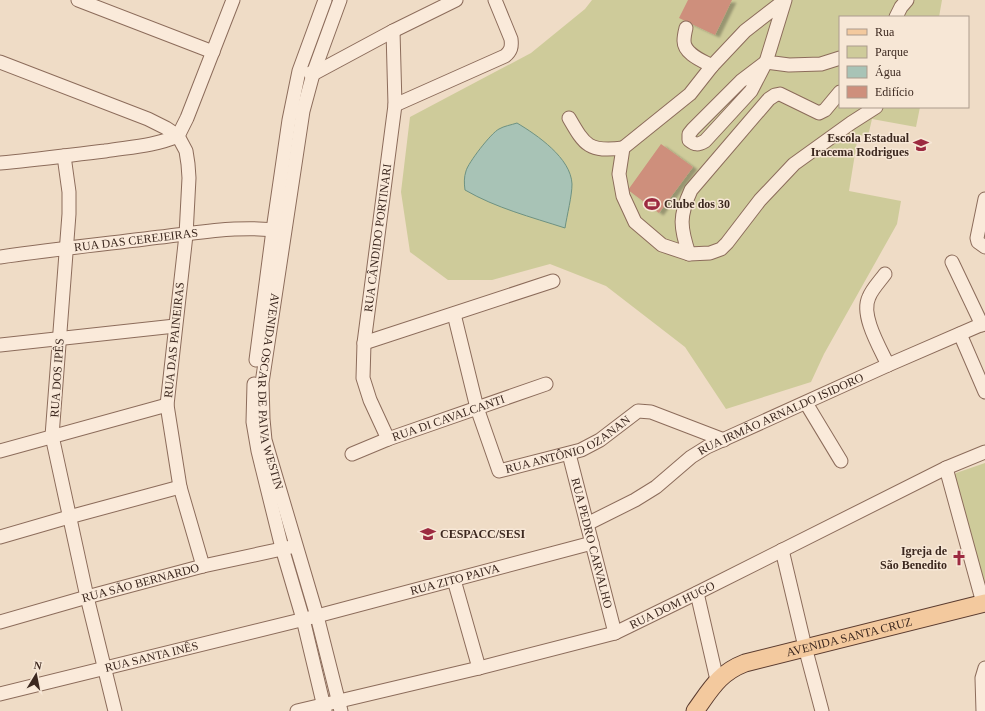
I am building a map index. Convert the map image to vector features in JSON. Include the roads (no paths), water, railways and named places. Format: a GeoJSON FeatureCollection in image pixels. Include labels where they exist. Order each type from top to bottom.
{"type":"FeatureCollection","features":[{"type":"Feature","properties":{"kind":"main road","name":"AVENIDA SANTA CRUZ"},"geometry":{"type":"LineString","coordinates":[[695,711],[717,680],[732,668],[745,663],[984,603]]}},
{"type":"Feature","properties":{"kind":"street"},"geometry":{"type":"LineString","coordinates":[[78,0],[212,52]]}},
{"type":"Feature","properties":{"kind":"street"},"geometry":{"type":"LineString","coordinates":[[0,163],[164,142],[178,136],[187,118],[233,0]]}},
{"type":"Feature","properties":{"kind":"street","name":"AVENIDA OSCAR DE PAIVA WESTIN"},"geometry":{"type":"LineString","coordinates":[[324,708],[304,620],[282,548],[258,451],[253,422],[279,231],[289,120],[299,71],[325,0]]}},
{"type":"Feature","properties":{"kind":"street","name":"AVENIDA OSCAR DE PAIVA WESTIN"},"geometry":{"type":"LineString","coordinates":[[279,231],[303,111],[313,74],[340,0]]}},
{"type":"Feature","properties":{"kind":"street"},"geometry":{"type":"LineString","coordinates":[[299,71],[313,74],[393,31],[456,0]]}},
{"type":"Feature","properties":{"kind":"street"},"geometry":{"type":"LineString","coordinates":[[395,106],[505,56],[510,52],[512,46],[511,39],[495,0]]}},
{"type":"Feature","properties":{"kind":"street"},"geometry":{"type":"LineString","coordinates":[[568,118],[580,139],[594,148],[606,150],[623,148],[690,94],[712,66],[745,31],[785,0],[766,62],[751,91],[705,141],[700,144],[694,144],[689,140],[689,134],[709,113],[741,81],[766,62],[789,65],[821,64],[839,58]]}},
{"type":"Feature","properties":{"kind":"street"},"geometry":{"type":"LineString","coordinates":[[896,16],[907,0]]}},
{"type":"Feature","properties":{"kind":"street"},"geometry":{"type":"LineString","coordinates":[[686,28],[684,42],[686,48],[692,55],[712,66]]}},
{"type":"Feature","properties":{"kind":"street","name":"RUA CÂNDIDO PORTINARI"},"geometry":{"type":"LineString","coordinates":[[388,439],[370,400],[363,378],[364,343],[395,106],[393,31]]}},
{"type":"Feature","properties":{"kind":"street"},"geometry":{"type":"LineString","coordinates":[[0,62],[148,119],[178,136]]}},
{"type":"Feature","properties":{"kind":"street"},"geometry":{"type":"LineString","coordinates":[[689,254],[681,226],[684,205],[691,190],[769,99],[780,94],[819,113],[825,110],[839,93]]}},
{"type":"Feature","properties":{"kind":"street"},"geometry":{"type":"LineString","coordinates":[[623,148],[619,174],[623,196],[635,222],[662,245],[689,254],[710,253],[721,249],[727,243],[760,200],[794,164],[874,108]]}},
{"type":"Feature","properties":{"kind":"street","name":"RUA DAS PAINEIRAS"},"geometry":{"type":"LineString","coordinates":[[178,136],[186,151],[189,178],[186,234],[167,405],[180,487],[203,566]]}},
{"type":"Feature","properties":{"kind":"street","name":"RUA DOS IPÊS"},"geometry":{"type":"LineString","coordinates":[[64,156],[69,192],[60,339],[52,436],[87,597],[115,711]]}},
{"type":"Feature","properties":{"kind":"street"},"geometry":{"type":"LineString","coordinates":[[985,199],[982,226],[977,238],[978,242],[985,247]]}},
{"type":"Feature","properties":{"kind":"street","name":"RUA DAS CEREJEIRAS"},"geometry":{"type":"LineString","coordinates":[[0,257],[186,234],[237,230],[279,231]]}},
{"type":"Feature","properties":{"kind":"street"},"geometry":{"type":"LineString","coordinates":[[952,262],[984,324]]}},
{"type":"Feature","properties":{"kind":"street"},"geometry":{"type":"LineString","coordinates":[[885,274],[869,296],[866,305],[870,324],[888,365]]}},
{"type":"Feature","properties":{"kind":"street"},"geometry":{"type":"LineString","coordinates":[[364,343],[553,281]]}},
{"type":"Feature","properties":{"kind":"street"},"geometry":{"type":"LineString","coordinates":[[454,314],[477,408]]}},
{"type":"Feature","properties":{"kind":"street","name":"RUA IRMÃO ARNALDO ISIDORO"},"geometry":{"type":"LineString","coordinates":[[587,524],[635,500],[656,487],[691,457],[707,447],[888,365],[984,324]]}},
{"type":"Feature","properties":{"kind":"street"},"geometry":{"type":"LineString","coordinates":[[0,345],[175,326]]}},
{"type":"Feature","properties":{"kind":"street"},"geometry":{"type":"LineString","coordinates":[[960,334],[985,392]]}},
{"type":"Feature","properties":{"kind":"street","name":"AVENIDA OSCAR DE PAIVA WESTIN"},"geometry":{"type":"LineString","coordinates":[[258,383],[265,440],[317,616],[340,706]]}},
{"type":"Feature","properties":{"kind":"street","name":"RUA DI CAVALCANTI"},"geometry":{"type":"LineString","coordinates":[[352,454],[388,439],[546,384]]}},
{"type":"Feature","properties":{"kind":"street"},"geometry":{"type":"LineString","coordinates":[[806,403],[841,461]]}},
{"type":"Feature","properties":{"kind":"street"},"geometry":{"type":"LineString","coordinates":[[0,451],[167,405]]}},
{"type":"Feature","properties":{"kind":"street","name":"RUA ANTÔNIO OZANAN"},"geometry":{"type":"LineString","coordinates":[[477,408],[499,471],[581,450],[600,440],[638,411],[651,412],[724,440]]}},
{"type":"Feature","properties":{"kind":"street","name":"RUA DOM HUGO"},"geometry":{"type":"LineString","coordinates":[[297,711],[340,706],[614,633],[946,468],[985,452]]}},
{"type":"Feature","properties":{"kind":"street","name":"RUA PEDRO CARVALHO"},"geometry":{"type":"LineString","coordinates":[[569,454],[614,633]]}},
{"type":"Feature","properties":{"kind":"street"},"geometry":{"type":"LineString","coordinates":[[946,468],[984,603]]}},
{"type":"Feature","properties":{"kind":"street"},"geometry":{"type":"LineString","coordinates":[[0,537],[180,487]]}},
{"type":"Feature","properties":{"kind":"street","name":"RUA ZITO PAIVA"},"geometry":{"type":"LineString","coordinates":[[304,620],[592,543]]}},
{"type":"Feature","properties":{"kind":"street","name":"RUA SÃO BERNARDO"},"geometry":{"type":"LineString","coordinates":[[0,622],[203,566],[296,546]]}},
{"type":"Feature","properties":{"kind":"street"},"geometry":{"type":"LineString","coordinates":[[782,550],[822,711]]}},
{"type":"Feature","properties":{"kind":"street"},"geometry":{"type":"LineString","coordinates":[[454,580],[479,668]]}},
{"type":"Feature","properties":{"kind":"street"},"geometry":{"type":"LineString","coordinates":[[697,593],[717,680]]}},
{"type":"Feature","properties":{"kind":"street","name":"RUA SANTA INÊS"},"geometry":{"type":"LineString","coordinates":[[0,694],[304,620]]}},
{"type":"Feature","properties":{"kind":"street"},"geometry":{"type":"LineString","coordinates":[[984,708],[982,678],[985,668]]}},
{"type":"Feature","properties":{"kind":"water"},"geometry":{"type":"Polygon","coordinates":[[[517,123],[552,148],[566,165],[570,174],[572,189],[565,228],[501,207],[465,190],[464,180],[466,171],[480,148],[499,129],[517,123]]]}},
{"type":"Feature","properties":{"kind":"place","name":"Escola Estadual Iracema Rodrigues"},"geometry":{"type":"Point","coordinates":[921,145]}},
{"type":"Feature","properties":{"kind":"place","name":"Clube dos 30"},"geometry":{"type":"Point","coordinates":[652,204]}},
{"type":"Feature","properties":{"kind":"place","name":"CESPACC/SESI"},"geometry":{"type":"Point","coordinates":[428,534]}},
{"type":"Feature","properties":{"kind":"place","name":"Igreja de São Benedito"},"geometry":{"type":"Point","coordinates":[959,558]}}]}
